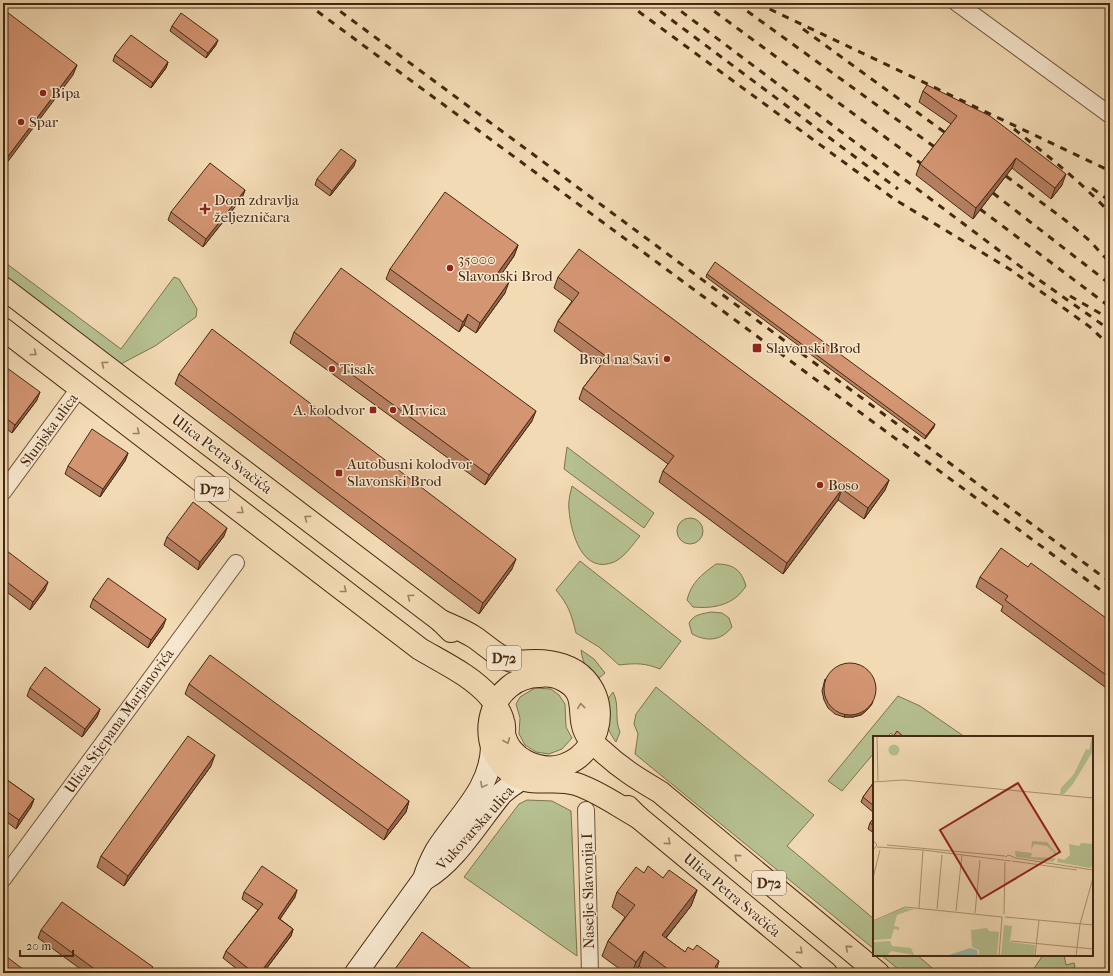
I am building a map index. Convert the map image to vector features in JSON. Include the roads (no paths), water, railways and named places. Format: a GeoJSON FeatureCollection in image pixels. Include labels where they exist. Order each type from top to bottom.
{"type":"FeatureCollection","features":[{"type":"Feature","properties":{"kind":"main road","name":"Ulica Petra Svačića"},"geometry":{"type":"LineString","coordinates":[[3,288],[441,621]]}},
{"type":"Feature","properties":{"kind":"main road","name":"D72"},"geometry":{"type":"LineString","coordinates":[[3,329],[420,649],[469,679],[483,691],[493,712],[504,722],[506,742],[518,756],[528,762],[584,772],[612,791],[638,817]]}},
{"type":"Feature","properties":{"kind":"main road","name":"D72"},"geometry":{"type":"LineString","coordinates":[[441,621],[470,649],[514,676],[553,676],[572,686],[581,701],[582,720],[587,737],[595,734],[606,739],[660,792],[878,973]]}},
{"type":"Feature","properties":{"kind":"main road","name":"D72"},"geometry":{"type":"LineString","coordinates":[[441,621],[473,636],[507,659],[520,662],[551,662],[564,665],[575,671],[585,679],[596,698],[599,708],[595,734]]}},
{"type":"Feature","properties":{"kind":"main road","name":"D72"},"geometry":{"type":"LineString","coordinates":[[526,677],[508,687],[493,712],[489,735],[492,747],[505,768],[522,779],[532,782],[559,781],[586,788],[638,817]]}},
{"type":"Feature","properties":{"kind":"main road"},"geometry":{"type":"LineString","coordinates":[[556,767],[573,762],[582,755],[595,734]]}},
{"type":"Feature","properties":{"kind":"main road","name":"Vukovarska ulica"},"geometry":{"type":"LineString","coordinates":[[356,973],[424,879],[429,864],[436,851],[478,792],[484,782],[492,760],[492,747]]}},
{"type":"Feature","properties":{"kind":"main road","name":"Vukovarska ulica"},"geometry":{"type":"LineString","coordinates":[[424,879],[445,864],[510,786],[522,779],[556,767]]}},
{"type":"Feature","properties":{"kind":"main road","name":"Ulica Petra Svačića"},"geometry":{"type":"LineString","coordinates":[[638,817],[826,973]]}},
{"type":"Feature","properties":{"kind":"street"},"geometry":{"type":"LineString","coordinates":[[957,3],[1110,115]]}},
{"type":"Feature","properties":{"kind":"street","name":"Slunjska ulica"},"geometry":{"type":"LineString","coordinates":[[3,492],[80,388]]}},
{"type":"Feature","properties":{"kind":"street","name":"Ulica Stjepana Marjanovića"},"geometry":{"type":"LineString","coordinates":[[3,879],[236,563]]}},
{"type":"Feature","properties":{"kind":"street","name":"Naselje Slavonija I"},"geometry":{"type":"LineString","coordinates":[[586,810],[590,973]]}},
{"type":"Feature","properties":{"kind":"railway"},"geometry":{"type":"LineString","coordinates":[[306,3],[1110,597]]}},
{"type":"Feature","properties":{"kind":"railway"},"geometry":{"type":"LineString","coordinates":[[329,3],[1110,582]]}},
{"type":"Feature","properties":{"kind":"railway"},"geometry":{"type":"LineString","coordinates":[[627,3],[894,199],[1011,270],[1090,327],[1110,346]]}},
{"type":"Feature","properties":{"kind":"railway"},"geometry":{"type":"LineString","coordinates":[[649,3],[898,189]]}},
{"type":"Feature","properties":{"kind":"railway"},"geometry":{"type":"LineString","coordinates":[[670,3],[1025,270],[1110,330]]}},
{"type":"Feature","properties":{"kind":"railway"},"geometry":{"type":"LineString","coordinates":[[703,3],[923,165]]}},
{"type":"Feature","properties":{"kind":"railway"},"geometry":{"type":"LineString","coordinates":[[736,3],[936,148]]}},
{"type":"Feature","properties":{"kind":"railway"},"geometry":{"type":"LineString","coordinates":[[757,3],[1110,171]]}},
{"type":"Feature","properties":{"kind":"railway"},"geometry":{"type":"LineString","coordinates":[[803,29],[947,134]]}},
{"type":"Feature","properties":{"kind":"railway"},"geometry":{"type":"LineString","coordinates":[[1014,129],[1075,179],[1110,213]]}},
{"type":"Feature","properties":{"kind":"railway"},"geometry":{"type":"LineString","coordinates":[[1006,176],[1065,220],[1090,241],[1110,263]]}},
{"type":"Feature","properties":{"kind":"railway"},"geometry":{"type":"LineString","coordinates":[[1092,188],[1110,201]]}},
{"type":"Feature","properties":{"kind":"railway"},"geometry":{"type":"LineString","coordinates":[[993,193],[1110,284]]}},
{"type":"Feature","properties":{"kind":"railway"},"geometry":{"type":"LineString","coordinates":[[980,209],[1110,307]]}},
{"type":"Feature","properties":{"kind":"railway"},"geometry":{"type":"LineString","coordinates":[[1070,296],[1110,319]]}},
{"type":"Feature","properties":{"kind":"place","name":"Bipa"},"geometry":{"type":"Point","coordinates":[43,93]}},
{"type":"Feature","properties":{"kind":"place","name":"Spar"},"geometry":{"type":"Point","coordinates":[21,122]}},
{"type":"Feature","properties":{"kind":"place","name":"Dom zdravlja željezničara"},"geometry":{"type":"Point","coordinates":[205,209]}},
{"type":"Feature","properties":{"kind":"place","name":"35000 Slavonski Brod"},"geometry":{"type":"Point","coordinates":[450,268]}},
{"type":"Feature","properties":{"kind":"place","name":"Slavonski Brod"},"geometry":{"type":"Point","coordinates":[757,348]}},
{"type":"Feature","properties":{"kind":"place","name":"Brod na Savi"},"geometry":{"type":"Point","coordinates":[667,359]}},
{"type":"Feature","properties":{"kind":"place","name":"Tisak"},"geometry":{"type":"Point","coordinates":[332,369]}},
{"type":"Feature","properties":{"kind":"place","name":"A. kolodvor"},"geometry":{"type":"Point","coordinates":[373,410]}},
{"type":"Feature","properties":{"kind":"place","name":"Mrvica"},"geometry":{"type":"Point","coordinates":[393,410]}},
{"type":"Feature","properties":{"kind":"place","name":"Autobusni kolodvor Slavonski Brod"},"geometry":{"type":"Point","coordinates":[339,473]}},
{"type":"Feature","properties":{"kind":"place","name":"Boso"},"geometry":{"type":"Point","coordinates":[820,485]}}]}
